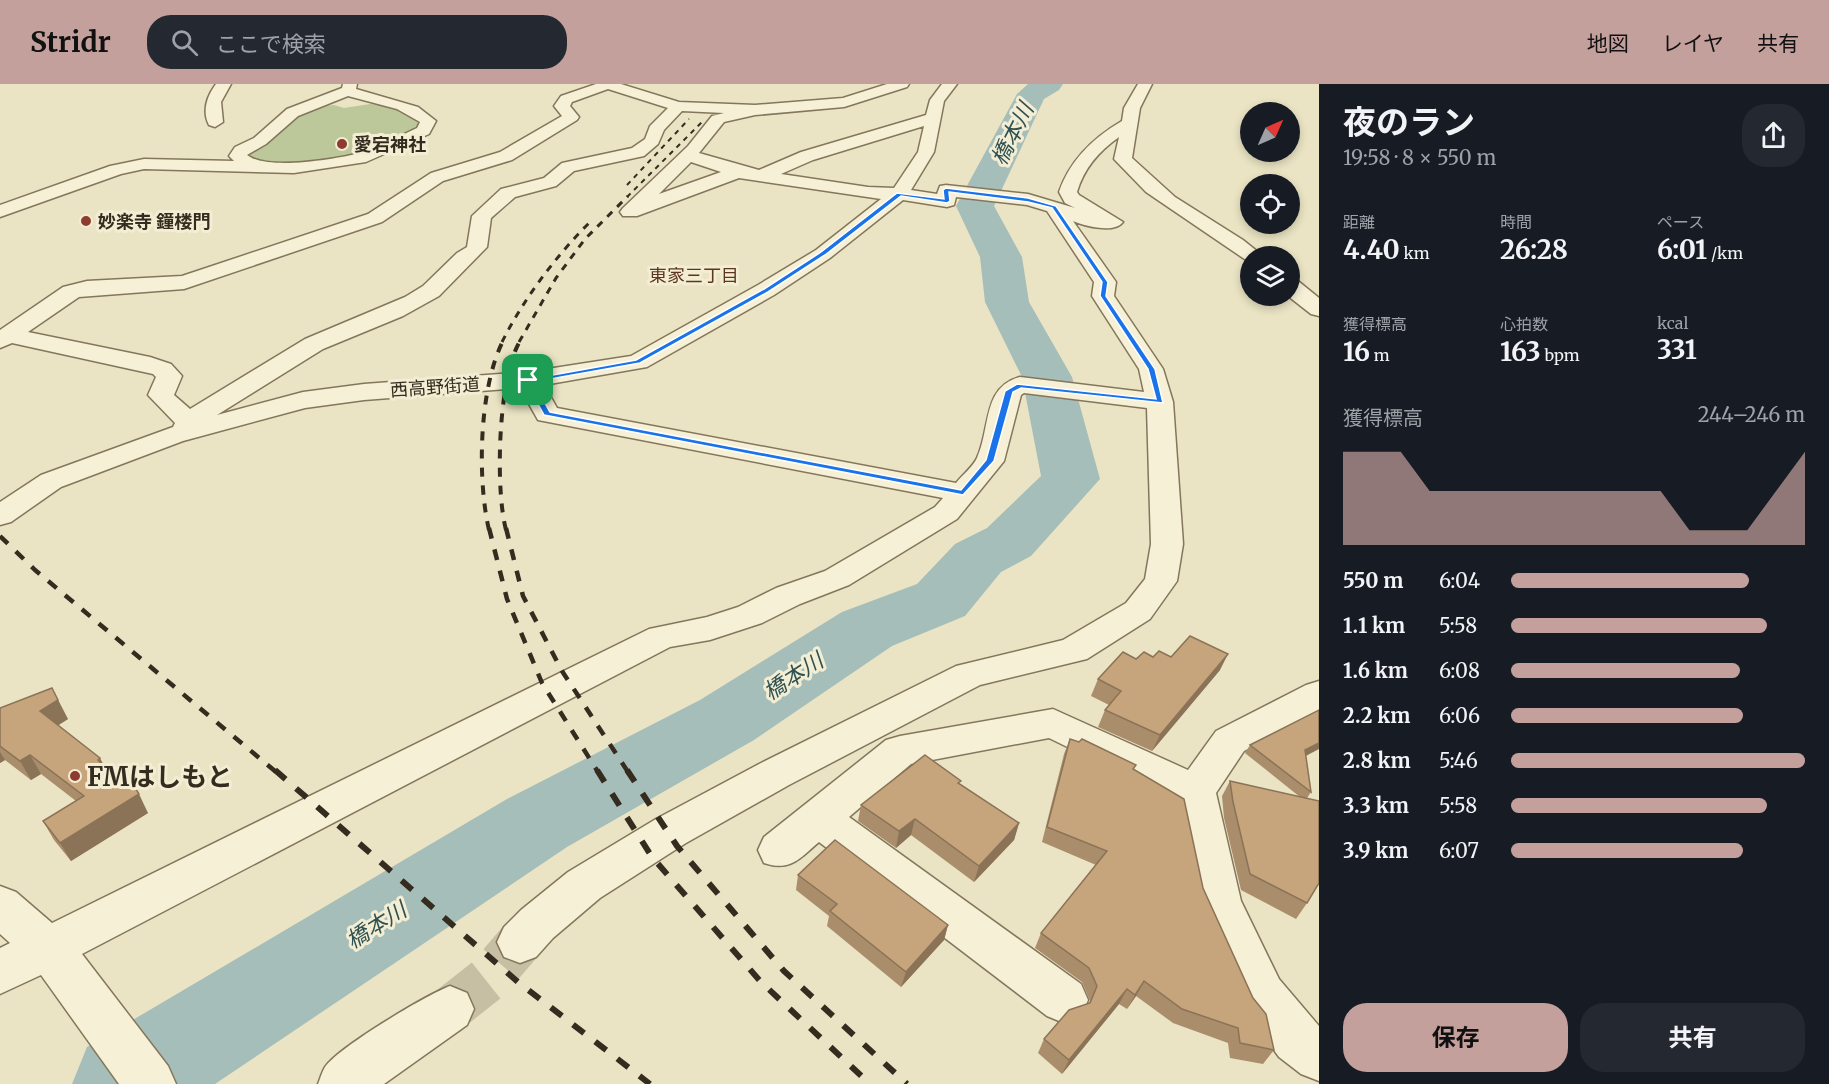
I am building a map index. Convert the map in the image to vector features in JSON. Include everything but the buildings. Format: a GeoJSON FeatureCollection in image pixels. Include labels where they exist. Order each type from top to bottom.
{"type":"FeatureCollection","features":[{"type":"Feature","properties":{"kind":"street"},"geometry":{"type":"LineString","coordinates":[[215,122],[212,106],[218,89],[224,84]]}},
{"type":"Feature","properties":{"kind":"street"},"geometry":{"type":"LineString","coordinates":[[8,331],[71,292],[87,288],[166,285],[184,282],[375,218],[437,177],[506,156],[550,131],[571,117],[562,106],[566,99],[607,85],[678,106],[755,110],[844,102],[902,84]]}},
{"type":"Feature","properties":{"kind":"street","name":"西高野街道"},"geometry":{"type":"LineString","coordinates":[[0,516],[51,482],[59,466],[90,449],[162,426],[186,427],[303,400],[364,392],[528,380],[638,362],[766,290],[823,254],[899,194],[926,152],[937,100],[950,84]]}},
{"type":"Feature","properties":{"kind":"street"},"geometry":{"type":"LineString","coordinates":[[1145,84],[1132,108],[1123,159],[1140,180],[1240,247]]}},
{"type":"Feature","properties":{"kind":"street"},"geometry":{"type":"LineString","coordinates":[[804,87],[814,105]]}},
{"type":"Feature","properties":{"kind":"street"},"geometry":{"type":"LineString","coordinates":[[0,211],[128,167],[161,163],[251,167],[294,168],[366,157],[423,131],[428,121],[425,116],[410,109],[349,88],[284,117],[259,142],[243,148],[238,156],[251,167]]}},
{"type":"Feature","properties":{"kind":"street"},"geometry":{"type":"LineString","coordinates":[[8,331],[162,369],[169,376],[161,394],[170,408],[179,412],[186,427],[237,389],[317,342],[396,312],[437,289],[460,266],[464,257],[475,250],[482,231],[482,216],[502,197],[518,189],[550,182],[568,167],[638,152],[652,141],[656,129],[678,106]]}},
{"type":"Feature","properties":{"kind":"street"},"geometry":{"type":"LineString","coordinates":[[738,172],[703,187],[667,196],[630,212],[688,155],[718,119],[755,110]]}},
{"type":"Feature","properties":{"kind":"street"},"geometry":{"type":"LineString","coordinates":[[762,175],[807,156],[933,118]]}},
{"type":"Feature","properties":{"kind":"street"},"geometry":{"type":"LineString","coordinates":[[688,155],[738,172],[868,193],[899,194],[947,201],[946,190],[1041,203],[1088,220],[1113,222],[1072,199],[1068,192],[1071,180],[1100,142],[1129,123]]}},
{"type":"Feature","properties":{"kind":"street"},"geometry":{"type":"LineString","coordinates":[[520,942],[537,924],[584,885],[671,831],[774,774],[969,675],[1074,650],[1138,611],[1161,581],[1167,544],[1160,402],[1151,369],[1103,296],[1105,282],[1041,203]]}},
{"type":"Feature","properties":{"kind":"street"},"geometry":{"type":"LineString","coordinates":[[1300,294],[1319,309]]}},
{"type":"Feature","properties":{"kind":"street"},"geometry":{"type":"LineString","coordinates":[[528,380],[547,414],[963,493]]}},
{"type":"Feature","properties":{"kind":"street"},"geometry":{"type":"LineString","coordinates":[[0,972],[661,637],[710,628],[740,618],[788,596],[837,578],[946,513],[990,461],[1009,391],[1020,385],[1160,402]]}},
{"type":"Feature","properties":{"kind":"street"},"geometry":{"type":"LineString","coordinates":[[1319,694],[1230,741],[1195,791],[1219,902],[1262,995],[1297,1040],[1319,1056]]}},
{"type":"Feature","properties":{"kind":"street"},"geometry":{"type":"LineString","coordinates":[[779,850],[900,751],[1053,723],[1195,791]]}},
{"type":"Feature","properties":{"kind":"street"},"geometry":{"type":"LineString","coordinates":[[819,818],[1064,1000]]}},
{"type":"Feature","properties":{"kind":"street"},"geometry":{"type":"LineString","coordinates":[[0,906],[46,947],[85,994],[150,1084]]}},
{"type":"Feature","properties":{"kind":"street"},"geometry":{"type":"LineString","coordinates":[[344,1084],[384,1052],[450,1009]]}},
{"type":"Feature","properties":{"kind":"green space"},"geometry":{"type":"Polygon","coordinates":[[[370,104],[393,106],[414,114],[421,130],[364,157],[260,168],[243,158],[269,133],[311,107],[334,105],[344,108],[370,104]]]}},
{"type":"Feature","properties":{"kind":"waterway","name":"橋本川"},"geometry":{"type":"LineString","coordinates":[[124,1084],[537,823],[727,720],[867,629],[941,600],[978,558],[1009,542],[1071,479],[1047,377],[1007,302],[1001,257],[975,206],[1032,94],[1049,84]]}},
{"type":"Feature","properties":{"kind":"tunnel"},"geometry":{"type":"LineString","coordinates":[[450,1009],[488,979],[520,942]]}},
{"type":"Feature","properties":{"kind":"railway"},"geometry":{"type":"LineString","coordinates":[[627,185],[689,119]]}},
{"type":"Feature","properties":{"kind":"railway"},"geometry":{"type":"LineString","coordinates":[[519,342],[556,278],[585,239],[704,120]]}},
{"type":"Feature","properties":{"kind":"railway"},"geometry":{"type":"LineString","coordinates":[[502,342],[520,310],[541,280],[589,223]]}},
{"type":"Feature","properties":{"kind":"railway"},"geometry":{"type":"LineString","coordinates":[[489,530],[483,486],[482,434],[489,383],[503,341]]}},
{"type":"Feature","properties":{"kind":"railway"},"geometry":{"type":"LineString","coordinates":[[506,530],[500,488],[503,406],[507,380],[520,341]]}},
{"type":"Feature","properties":{"kind":"railway"},"geometry":{"type":"LineString","coordinates":[[489,528],[507,599],[542,683],[598,772]]}},
{"type":"Feature","properties":{"kind":"railway"},"geometry":{"type":"LineString","coordinates":[[506,528],[523,596],[562,671],[628,772]]}},
{"type":"Feature","properties":{"kind":"railway"},"geometry":{"type":"LineString","coordinates":[[0,536],[35,570],[276,772]]}},
{"type":"Feature","properties":{"kind":"railway"},"geometry":{"type":"LineString","coordinates":[[275,770],[518,982],[650,1084]]}},
{"type":"Feature","properties":{"kind":"railway"},"geometry":{"type":"LineString","coordinates":[[597,770],[652,857],[761,982],[870,1084]]}},
{"type":"Feature","properties":{"kind":"railway"},"geometry":{"type":"LineString","coordinates":[[627,770],[677,846],[784,971],[907,1084]]}},
{"type":"Feature","properties":{"kind":"place","name":"愛宕神社"},"geometry":{"type":"Point","coordinates":[342,144]}},
{"type":"Feature","properties":{"kind":"place","name":"妙楽寺 鐘楼門"},"geometry":{"type":"Point","coordinates":[86,221]}},
{"type":"Feature","properties":{"kind":"place","name":"FMはしもと"},"geometry":{"type":"Point","coordinates":[75,776]}},
{"type":"Feature","properties":{"kind":"district","name":"東家三丁目"},"geometry":{"type":"Point","coordinates":[694,275]}},
{"type":"Feature","properties":{"kind":"route"},"geometry":{"type":"LineString","coordinates":[[946,190],[1028,200],[1054,207],[1105,282],[1103,296],[1151,369],[1160,402],[1020,385],[1009,391],[990,461],[963,493],[547,414],[528,380],[589,372],[638,362],[766,290],[823,254],[899,194],[947,201],[946,190]]}}]}
